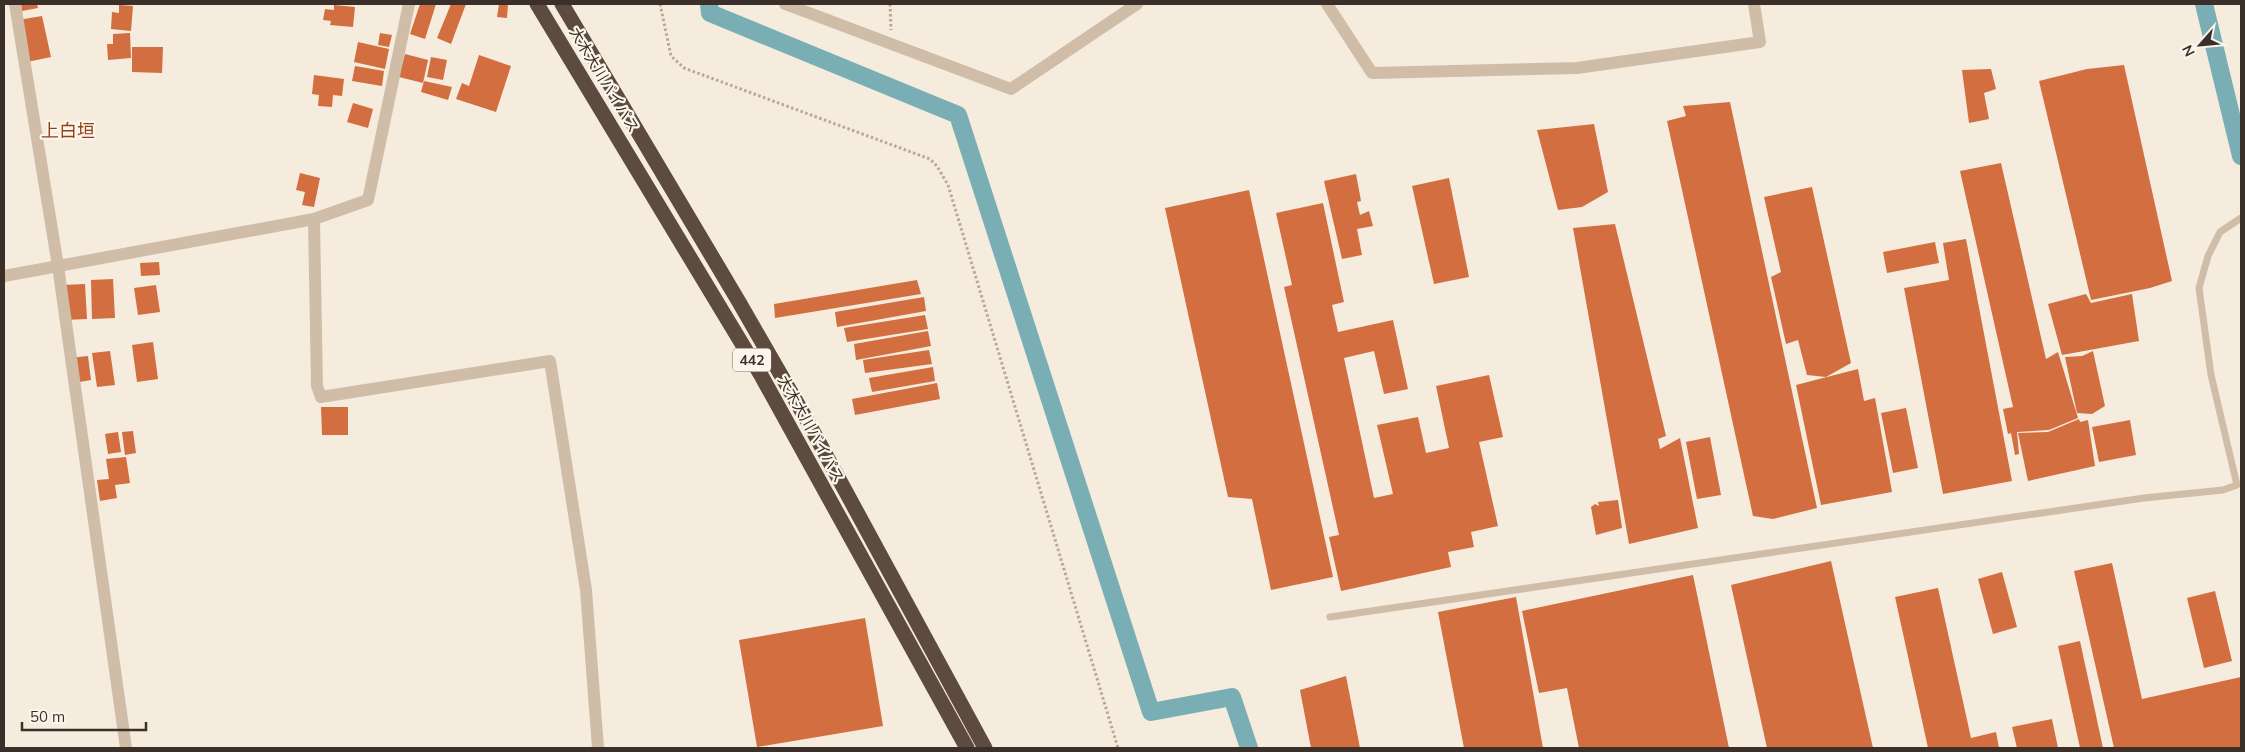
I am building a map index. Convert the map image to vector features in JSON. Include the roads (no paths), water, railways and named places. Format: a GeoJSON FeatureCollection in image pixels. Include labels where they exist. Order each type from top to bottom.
{"type":"FeatureCollection","features":[{"type":"Feature","properties":{"kind":"highway","name":"大木大川バイパス"},"geometry":{"type":"LineString","coordinates":[[537,4],[762,377],[965,744]]}},
{"type":"Feature","properties":{"kind":"highway","name":"大木大川バイパス"},"geometry":{"type":"LineString","coordinates":[[562,4],[759,336],[983,744]]}},
{"type":"Feature","properties":{"kind":"street"},"geometry":{"type":"LineString","coordinates":[[14,4],[58,266],[126,748]]}},
{"type":"Feature","properties":{"kind":"street"},"geometry":{"type":"LineString","coordinates":[[4,276],[314,219],[368,200],[409,4]]}},
{"type":"Feature","properties":{"kind":"street"},"geometry":{"type":"LineString","coordinates":[[785,4],[1011,89],[1138,4]]}},
{"type":"Feature","properties":{"kind":"street"},"geometry":{"type":"LineString","coordinates":[[1327,4],[1372,73],[1577,68],[1760,42],[1754,4]]}},
{"type":"Feature","properties":{"kind":"street"},"geometry":{"type":"LineString","coordinates":[[314,219],[317,386],[321,397],[550,361],[586,590],[598,748]]}},
{"type":"Feature","properties":{"kind":"lane"},"geometry":{"type":"LineString","coordinates":[[1330,617],[2144,498],[2223,490],[2237,485],[2211,375],[2199,288],[2208,256],[2220,232],[2241,218]]}},
{"type":"Feature","properties":{"kind":"waterway"},"geometry":{"type":"LineString","coordinates":[[709,4],[710,13],[958,115],[1151,712],[1232,697],[1249,748]]}},
{"type":"Feature","properties":{"kind":"waterway"},"geometry":{"type":"LineString","coordinates":[[2204,4],[2241,156]]}},
{"type":"Feature","properties":{"kind":"district","name":"上白垣"},"geometry":{"type":"Point","coordinates":[68,131]}}]}
